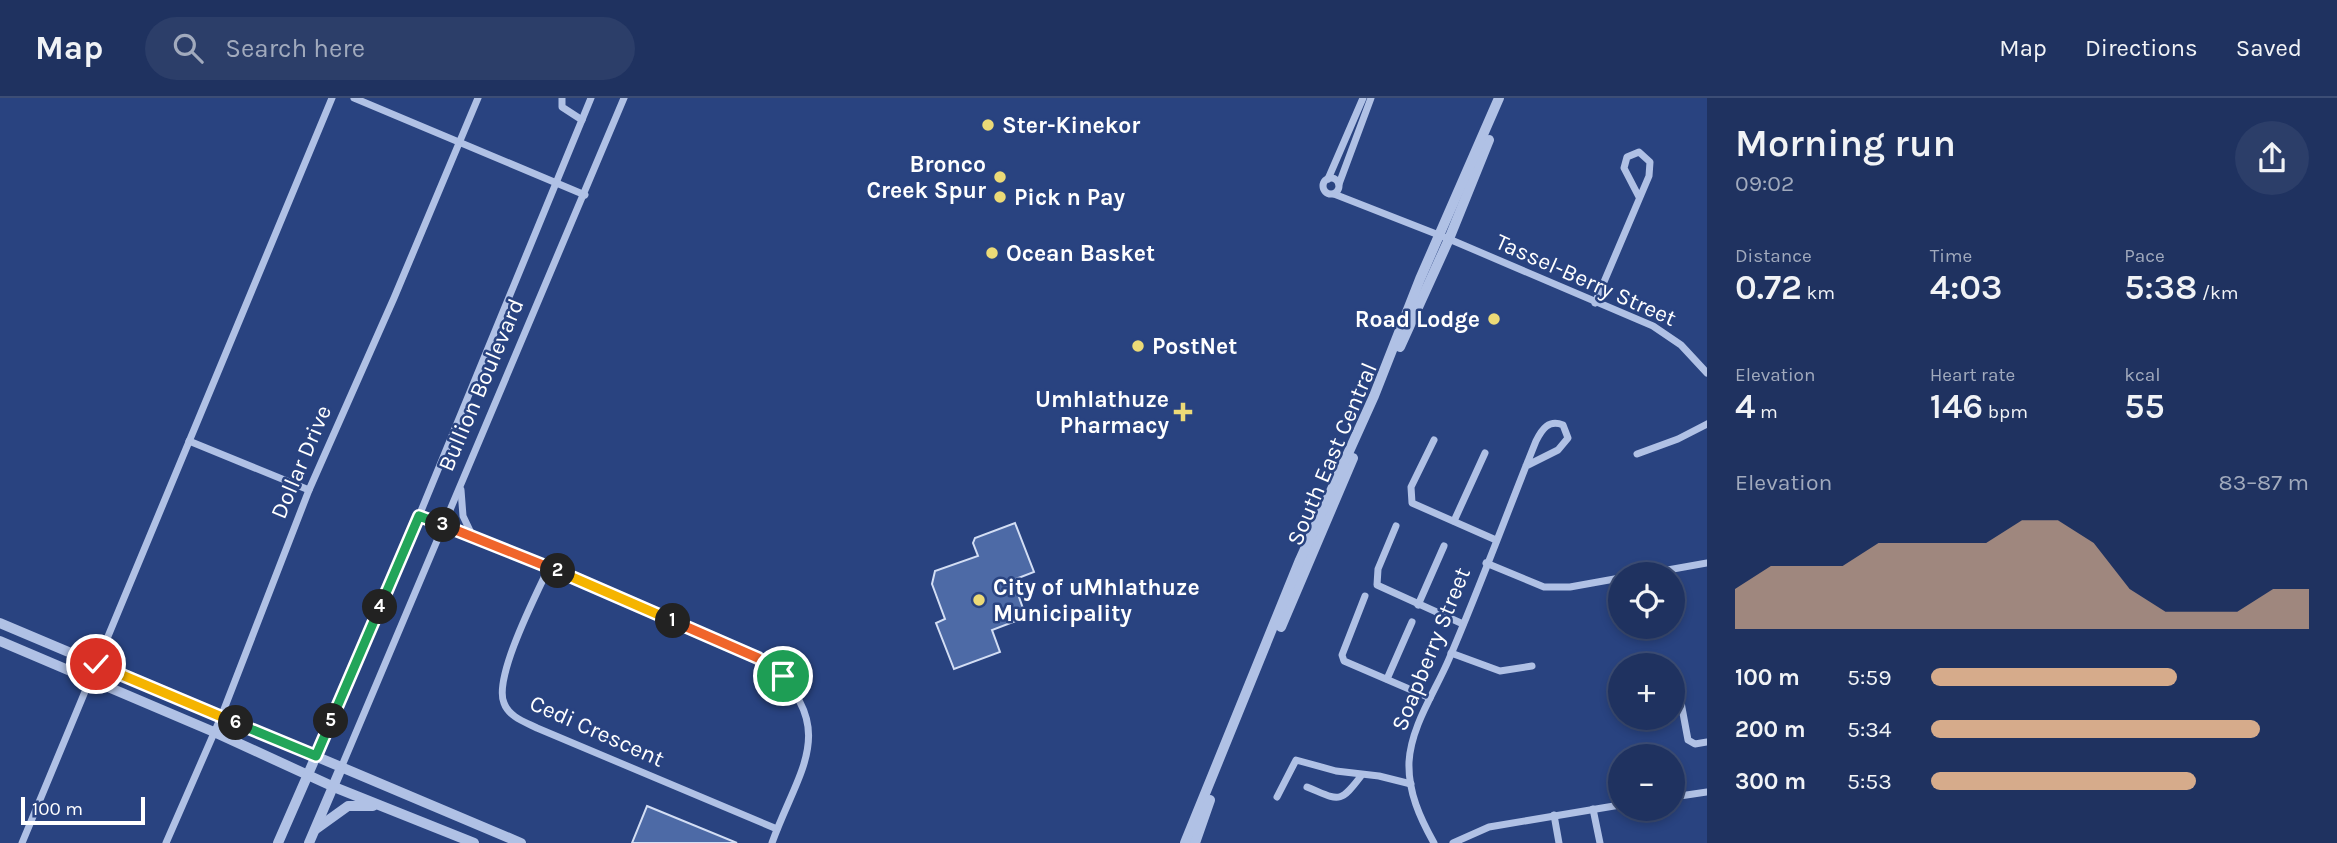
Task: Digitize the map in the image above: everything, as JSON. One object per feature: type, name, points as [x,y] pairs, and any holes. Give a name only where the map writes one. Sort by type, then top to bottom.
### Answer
[{"type":"street","points":[[22,843],[332,98]]},
{"type":"street","points":[[354,98],[585,195]]},
{"type":"street","name":"Dollar Drive","points":[[166,843],[221,717],[309,490],[478,98]]},
{"type":"street","points":[[562,98],[562,107],[582,120]]},
{"type":"street","name":"Bullion Boulevard","points":[[278,843],[419,516],[591,98]]},
{"type":"street","name":"Bullion Boulevard","points":[[309,843],[624,98]]},
{"type":"street","points":[[1358,202],[1327,194],[1324,183],[1363,98]]},
{"type":"street","points":[[1334,194],[1371,98]]},
{"type":"street","name":"South East Central","points":[[1444,238],[1499,98]]},
{"type":"street","name":"South East Central","points":[[1196,825],[1505,98]]},
{"type":"street","points":[[1595,303],[1649,176],[1651,165],[1648,157],[1639,152],[1627,157],[1624,168],[1639,197]]},
{"type":"street","points":[[1328,178],[1335,179],[1358,202]]},
{"type":"street","name":"Tassel-Berry Street","points":[[1358,202],[1653,326],[1691,354],[1707,373]]},
{"type":"street","points":[[1486,563],[1526,466],[1541,431],[1551,424],[1563,425],[1568,438],[1563,447],[1526,466]]},
{"type":"street","points":[[1637,454],[1678,439],[1707,424]]},
{"type":"street","points":[[1434,440],[1411,487],[1410,496],[1416,505],[1496,540]]},
{"type":"street","points":[[189,441],[309,490]]},
{"type":"street","points":[[1454,521],[1485,453]]},
{"type":"street","points":[[461,486],[463,516],[472,536]]},
{"type":"street","points":[[419,516],[549,567],[758,658],[783,676],[806,715],[810,744],[772,843]]},
{"type":"street","points":[[1396,526],[1378,569],[1376,583],[1463,624]]},
{"type":"street","points":[[1418,605],[1444,545]]},
{"type":"street","name":"Soapberry Street","points":[[1433,843],[1415,804],[1411,784],[1409,762],[1413,739],[1451,653],[1486,563],[1544,587],[1570,587],[1608,580]]},
{"type":"street","points":[[1685,567],[1707,563]]},
{"type":"street","name":"Cedi Crescent","points":[[549,567],[525,618],[502,682],[501,695],[507,710],[537,728],[777,829]]},
{"type":"street","points":[[1366,596],[1343,658],[1430,698]]},
{"type":"street","points":[[1387,679],[1412,622]]},
{"type":"street","points":[[0,623],[521,843]]},
{"type":"street","points":[[0,641],[214,732],[334,787],[474,843]]},
{"type":"street","points":[[1451,653],[1500,671],[1532,666]]},
{"type":"street","points":[[1685,724],[1688,740],[1695,744],[1707,742]]},
{"type":"street","points":[[1277,797],[1296,760],[1361,776],[1379,776],[1411,784]]},
{"type":"street","points":[[1307,787],[1334,798],[1341,797],[1346,795],[1361,776]]},
{"type":"street","points":[[1685,795],[1707,792]]},
{"type":"street","points":[[316,829],[348,806],[390,808]]},
{"type":"street","points":[[1453,843],[1489,827],[1608,807]]},
{"type":"street","points":[[1593,809],[1600,843]]},
{"type":"street","points":[[1554,815],[1559,843]]},
{"type":"street","points":[[1185,843],[1196,825]]},
{"type":"street","points":[[1195,843],[1196,825]]},
{"type":"building","name":"City of uMhlathuze Municipality","points":[[1015,523],[1034,572],[1013,580],[1026,617],[992,630],[1000,652],[954,669],[936,623],[945,619],[932,584],[935,571],[978,556],[973,543],[975,538]]},
{"type":"building","points":[[647,806],[737,843],[632,843]]},
{"type":"place","name":"Ster-Kinekor","points":[[988,125]]},
{"type":"place","name":"Bronco Creek Spur","points":[[1000,177]]},
{"type":"place","name":"Pick n Pay","points":[[1000,197]]},
{"type":"place","name":"Ocean Basket","points":[[992,253]]},
{"type":"place","name":"Road Lodge","points":[[1494,319]]},
{"type":"place","name":"PostNet","points":[[1138,346]]},
{"type":"place","name":"Umhlathuze Pharmacy","points":[[1183,412]]},
{"type":"place","name":"City of uMhlathuze Municipality","points":[[979,600]]},
{"type":"route","points":[[96,664],[316,756],[419,516],[549,567],[734,647],[772,666],[783,676]]}]
